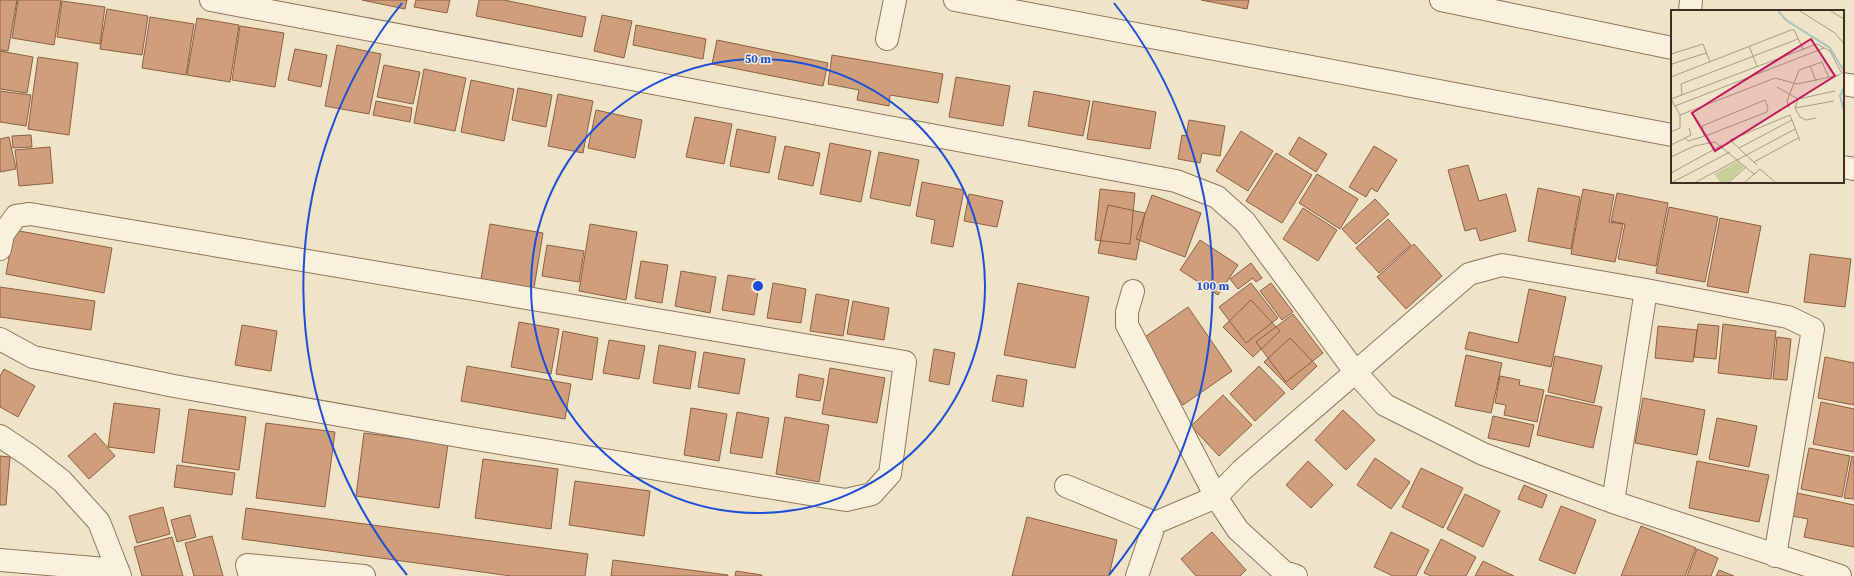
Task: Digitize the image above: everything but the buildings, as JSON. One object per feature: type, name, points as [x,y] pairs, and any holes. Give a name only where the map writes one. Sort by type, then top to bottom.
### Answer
[{"type":"street","points":[[211,0],[1176,181],[1217,197],[1245,222],[1356,373],[1385,405],[1483,454],[1613,502],[1840,576]]},
{"type":"street","points":[[887,38],[895,0]]},
{"type":"street","points":[[956,0],[1671,135]]},
{"type":"street","points":[[1441,0],[1671,48]]},
{"type":"street","points":[[1690,10],[1691,0]]},
{"type":"street","points":[[1844,84],[1854,86]]},
{"type":"street","points":[[1844,167],[1854,169]]},
{"type":"street","points":[[0,249],[3,234],[16,216],[30,214],[906,362],[890,474],[872,494],[846,500],[470,438],[174,386],[33,357],[0,339]]},
{"type":"street","points":[[1066,486],[1155,523],[1216,497],[1242,470],[1469,274],[1502,265],[1788,317],[1813,329],[1775,556]]},
{"type":"street","points":[[1613,502],[1646,290]]},
{"type":"street","points":[[1133,291],[1127,312],[1127,325],[1216,497],[1238,530],[1286,575]]},
{"type":"street","points":[[0,436],[30,456],[62,481],[99,522],[119,573],[0,560]]},
{"type":"street","points":[[1137,576],[1155,523]]},
{"type":"street","points":[[250,576],[247,565],[364,576]]}]
